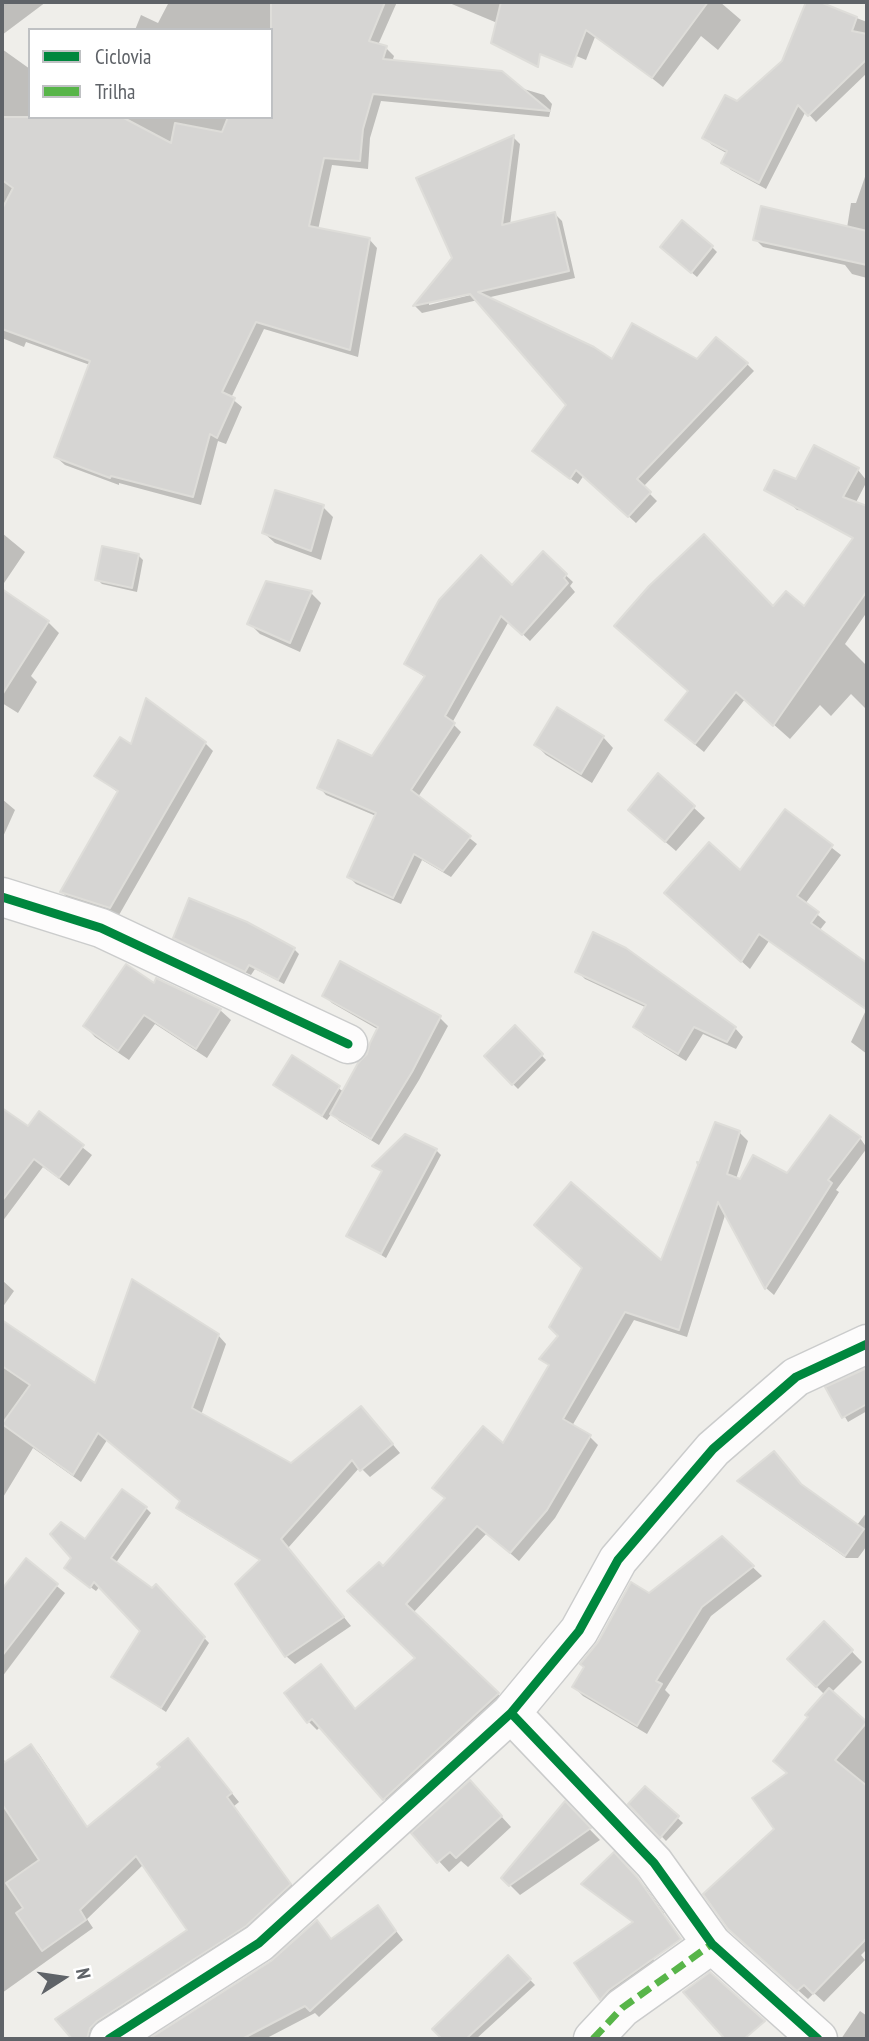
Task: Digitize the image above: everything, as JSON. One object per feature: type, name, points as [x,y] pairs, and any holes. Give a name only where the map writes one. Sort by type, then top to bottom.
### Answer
[{"type":"street","points":[[2,897],[101,928],[348,1044]]},
{"type":"street","points":[[108,2039],[259,1943],[511,1713],[579,1631],[618,1560],[713,1449],[796,1377],[867,1344]]},
{"type":"street","points":[[511,1713],[654,1863],[712,1944],[818,2039]]},
{"type":"street","points":[[593,2039],[622,2008],[712,1944]]},
{"type":"building","points":[[271,2],[385,2],[369,41],[387,46],[383,59],[502,71],[550,111],[373,94],[363,129],[360,161],[324,158],[309,226],[370,238],[350,350],[256,322],[222,392],[235,398],[217,438],[210,434],[193,497],[111,476],[110,478],[54,457],[90,361],[2,329],[2,209],[13,188],[2,180],[2,117],[126,119],[171,143],[175,123],[222,132],[227,119],[273,119]]},
{"type":"building","points":[[501,2],[708,2],[652,78],[586,30],[572,67],[540,54],[538,67],[491,43]]},
{"type":"building","points":[[806,2],[820,2],[857,17],[852,31],[867,34],[867,59],[808,116],[798,105],[759,183],[721,163],[727,151],[702,138],[725,95],[737,101],[782,61]]},
{"type":"building","points":[[514,135],[502,225],[555,212],[569,271],[478,292],[594,347],[612,359],[632,323],[697,359],[716,337],[748,363],[637,479],[651,492],[628,517],[576,470],[570,479],[532,451],[566,405],[470,294],[413,306],[452,258],[416,178]]},
{"type":"building","points":[[761,206],[867,231],[867,265],[753,240]]},
{"type":"building","points":[[682,220],[713,246],[691,273],[660,247]]},
{"type":"building","points":[[814,445],[859,468],[843,497],[867,506],[867,591],[773,726],[736,692],[695,744],[665,720],[688,691],[614,626],[649,586],[704,534],[773,606],[786,591],[804,606],[853,538],[764,490],[774,470],[796,479]]},
{"type":"building","points":[[275,490],[324,505],[311,551],[262,533]]},
{"type":"building","points":[[102,546],[139,554],[132,588],[95,580]]},
{"type":"building","points":[[543,551],[567,574],[564,578],[568,583],[522,635],[501,616],[445,716],[455,723],[411,790],[471,836],[443,871],[414,854],[393,898],[347,877],[376,813],[317,788],[338,740],[372,756],[425,676],[404,664],[439,600],[481,555],[512,585]]},
{"type":"building","points":[[266,581],[312,591],[290,643],[247,624]]},
{"type":"building","points":[[2,589],[49,621],[2,695]]},
{"type":"building","points":[[146,698],[206,742],[110,908],[60,892],[118,791],[94,776],[120,737],[131,744]]},
{"type":"building","points":[[557,707],[604,736],[581,774],[534,745]]},
{"type":"building","points":[[658,773],[695,806],[665,842],[628,810]]},
{"type":"building","points":[[785,809],[833,845],[797,896],[819,912],[811,923],[867,963],[867,1010],[759,934],[741,962],[664,893],[709,842],[740,870]]},
{"type":"building","points":[[189,898],[247,922],[295,948],[278,980],[249,965],[245,972],[173,938]]},
{"type":"building","points":[[593,932],[626,948],[736,1027],[727,1042],[694,1027],[678,1054],[633,1027],[646,1005],[575,972]]},
{"type":"building","points":[[340,961],[441,1016],[412,1072],[371,1139],[330,1114],[358,1063],[367,1054],[378,1027],[322,996]]},
{"type":"building","points":[[126,964],[154,983],[156,978],[221,1009],[196,1049],[144,1015],[118,1051],[83,1026]]},
{"type":"building","points":[[515,1025],[543,1054],[512,1085],[484,1056]]},
{"type":"building","points":[[292,1055],[340,1086],[322,1116],[273,1085]]},
{"type":"building","points":[[2,1108],[28,1126],[39,1111],[84,1145],[59,1178],[34,1159],[2,1201]]},
{"type":"building","points":[[830,1115],[861,1137],[828,1180],[832,1183],[765,1289],[718,1202],[679,1330],[625,1312],[563,1419],[591,1435],[547,1510],[510,1553],[477,1526],[406,1604],[499,1693],[383,1800],[312,1719],[307,1723],[284,1693],[321,1664],[355,1709],[415,1658],[347,1591],[379,1562],[383,1566],[445,1498],[432,1488],[483,1426],[503,1443],[549,1365],[539,1359],[558,1336],[549,1327],[582,1268],[534,1225],[571,1182],[661,1260],[697,1162],[699,1163],[715,1122],[740,1131],[727,1174],[740,1179],[753,1155],[787,1173]]},
{"type":"building","points":[[405,1134],[437,1149],[381,1254],[346,1236],[382,1171],[372,1166]]},
{"type":"building","points":[[132,1279],[219,1334],[192,1408],[291,1463],[361,1406],[393,1444],[360,1471],[352,1460],[281,1539],[344,1617],[285,1657],[235,1584],[260,1560],[176,1508],[180,1501],[98,1433],[73,1475],[2,1424],[30,1385],[2,1366],[2,1320],[95,1383]]},
{"type":"building","points":[[867,1368],[867,1404],[842,1418],[825,1387]]},
{"type":"building","points":[[774,1451],[801,1484],[864,1529],[845,1556],[737,1481]]},
{"type":"building","points":[[122,1489],[147,1507],[111,1558],[152,1588],[156,1584],[205,1637],[161,1708],[111,1677],[140,1631],[94,1582],[90,1588],[64,1568],[71,1558],[50,1534],[61,1522],[85,1539]]},
{"type":"building","points":[[722,1536],[754,1566],[702,1607],[656,1681],[662,1684],[637,1726],[572,1687],[584,1667],[580,1664],[598,1642],[631,1582],[649,1593]]},
{"type":"building","points":[[26,1558],[58,1584],[2,1656],[2,1589]]},
{"type":"building","points":[[824,1621],[853,1650],[816,1687],[787,1659]]},
{"type":"building","points":[[829,1688],[867,1722],[835,1760],[867,1786],[867,1938],[813,1994],[804,1985],[797,1991],[728,1929],[703,1894],[774,1829],[752,1798],[787,1773],[773,1761],[808,1717],[805,1715]]},
{"type":"building","points":[[188,1738],[232,1793],[227,1797],[291,1884],[246,1926],[97,2021],[90,2028],[87,2039],[72,2039],[55,2019],[187,1930],[136,1856],[80,1910],[86,1920],[42,1951],[16,1913],[23,1908],[6,1883],[39,1860],[2,1804],[2,1764],[31,1744],[87,1827],[160,1767],[157,1764]]},
{"type":"building","points":[[470,1780],[502,1816],[456,1858],[450,1852],[437,1863],[411,1833]]},
{"type":"building","points":[[645,1786],[679,1816],[660,1838],[628,1804]]},
{"type":"building","points":[[565,1801],[591,1828],[509,1886],[501,1878]]},
{"type":"building","points":[[614,1852],[637,1877],[681,1939],[609,1990],[600,2000],[574,1963],[633,1922],[581,1884]]},
{"type":"building","points":[[378,1905],[396,1931],[310,2011],[305,2006],[242,2039],[149,2039],[271,1961],[317,1920],[331,1939]]},
{"type":"building","points":[[508,1955],[531,1979],[466,2039],[442,2039],[432,2029]]},
{"type":"building","points":[[710,1972],[765,2021],[744,2039],[725,2039],[683,1992]]},
{"type":"marked path","points":[[593,2039],[622,2008],[712,1944]]},
{"type":"cycle path","points":[[2,897],[101,928],[348,1044]]},
{"type":"cycle path","points":[[109,2039],[259,1943],[511,1713],[579,1631],[618,1560],[713,1449],[796,1377],[867,1344]]},
{"type":"cycle path","points":[[511,1713],[654,1863],[712,1944],[818,2039]]}]
